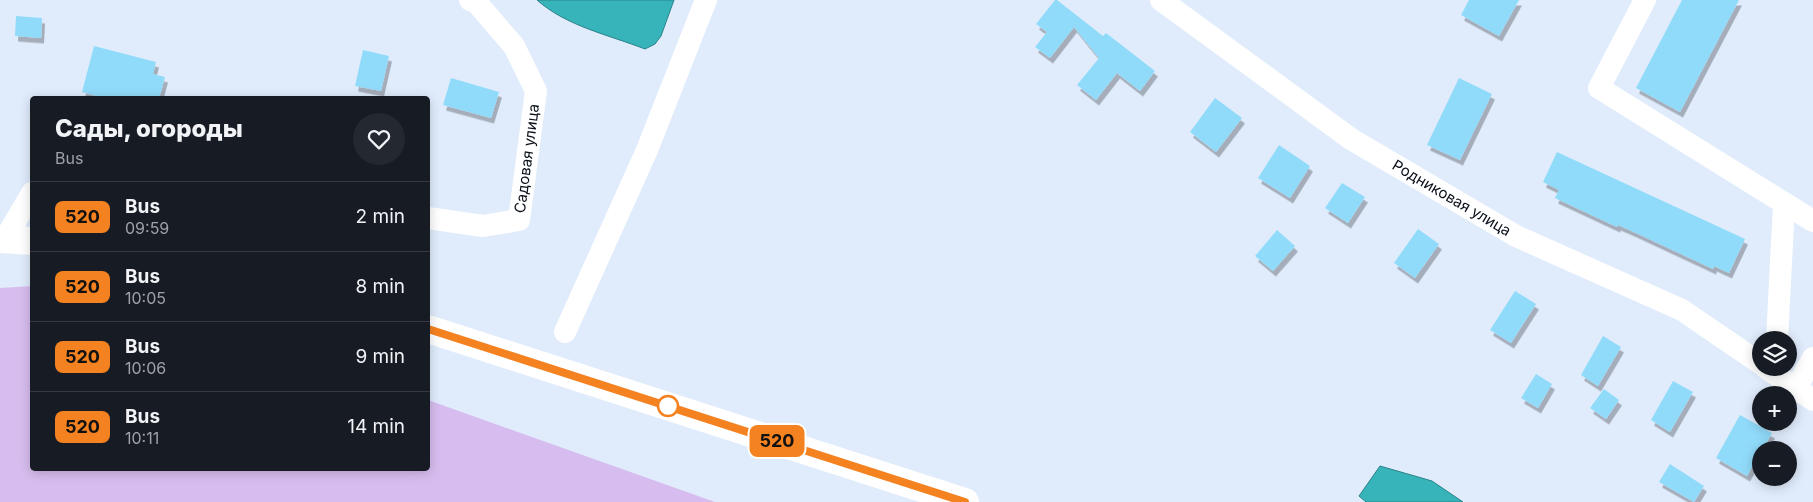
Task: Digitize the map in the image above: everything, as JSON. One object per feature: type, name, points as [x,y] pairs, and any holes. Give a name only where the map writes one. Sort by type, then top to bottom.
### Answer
[{"type":"main road","points":[[3,239],[30,241]]},
{"type":"main road","points":[[430,330],[965,502]]},
{"type":"street","name":"Садовая улица","points":[[430,218],[483,226],[518,220],[536,91],[514,46],[476,3],[470,0]]},
{"type":"street","points":[[565,332],[647,150],[706,0]]},
{"type":"street","name":"Родниковая улица","points":[[1161,0],[1351,139],[1516,236],[1682,310],[1752,357]]},
{"type":"street","points":[[1645,0],[1600,88],[1813,221]]},
{"type":"street","points":[[3,239],[30,196]]},
{"type":"street","points":[[1778,331],[1784,204]]},
{"type":"street","points":[[1805,394],[1813,358]]},
{"type":"street","name":"Родниковая улица","points":[[1780,376],[1805,394]]},
{"type":"shaded area","points":[[30,286],[30,471],[430,471],[430,401],[715,502],[0,502],[0,288]]},
{"type":"water","points":[[537,0],[674,0],[661,36],[655,44],[645,49],[574,23],[548,9]]},
{"type":"water","points":[[1380,466],[1432,481],[1463,502],[1366,502],[1359,496]]},
{"type":"building","points":[[1055,0],[1103,36],[1106,33],[1155,71],[1140,91],[1117,73],[1096,100],[1077,85],[1099,58],[1074,27],[1050,58],[1035,47],[1047,32],[1036,24]]},
{"type":"building","points":[[1469,0],[1519,0],[1499,36],[1461,15]]},
{"type":"building","points":[[1682,0],[1739,0],[1680,112],[1636,88]]},
{"type":"building","points":[[16,16],[42,18],[41,38],[15,36]]},
{"type":"building","points":[[94,46],[156,62],[153,74],[165,77],[160,96],[96,96],[82,92]]},
{"type":"building","points":[[363,50],[389,56],[381,91],[355,86]]},
{"type":"building","points":[[451,78],[499,92],[491,118],[443,105]]},
{"type":"building","points":[[1459,78],[1492,94],[1460,160],[1427,145]]},
{"type":"building","points":[[1215,98],[1242,118],[1216,152],[1190,132]]},
{"type":"building","points":[[1279,145],[1310,166],[1290,198],[1258,178]]},
{"type":"building","points":[[1557,152],[1745,239],[1729,273],[1714,266],[1713,269],[1555,198],[1559,190],[1543,182]]},
{"type":"building","points":[[1342,183],[1365,197],[1348,223],[1325,208]]},
{"type":"building","points":[[1418,229],[1439,244],[1415,278],[1394,263]]},
{"type":"building","points":[[1277,230],[1295,246],[1273,271],[1255,256]]},
{"type":"building","points":[[1515,291],[1536,304],[1511,343],[1490,330]]},
{"type":"building","points":[[1603,336],[1621,347],[1598,386],[1581,375]]},
{"type":"building","points":[[1536,374],[1552,384],[1538,408],[1521,398]]},
{"type":"building","points":[[1673,381],[1693,392],[1670,432],[1651,420]]},
{"type":"building","points":[[1604,389],[1619,400],[1606,419],[1590,408]]},
{"type":"building","points":[[1740,415],[1752,422],[1752,431],[1768,431],[1772,433],[1767,441],[1752,441],[1752,467],[1747,476],[1716,458]]},
{"type":"building","points":[[1670,464],[1704,486],[1694,502],[1659,482]]},
{"type":"bus line","name":"520","points":[[430,330],[965,502]]}]
